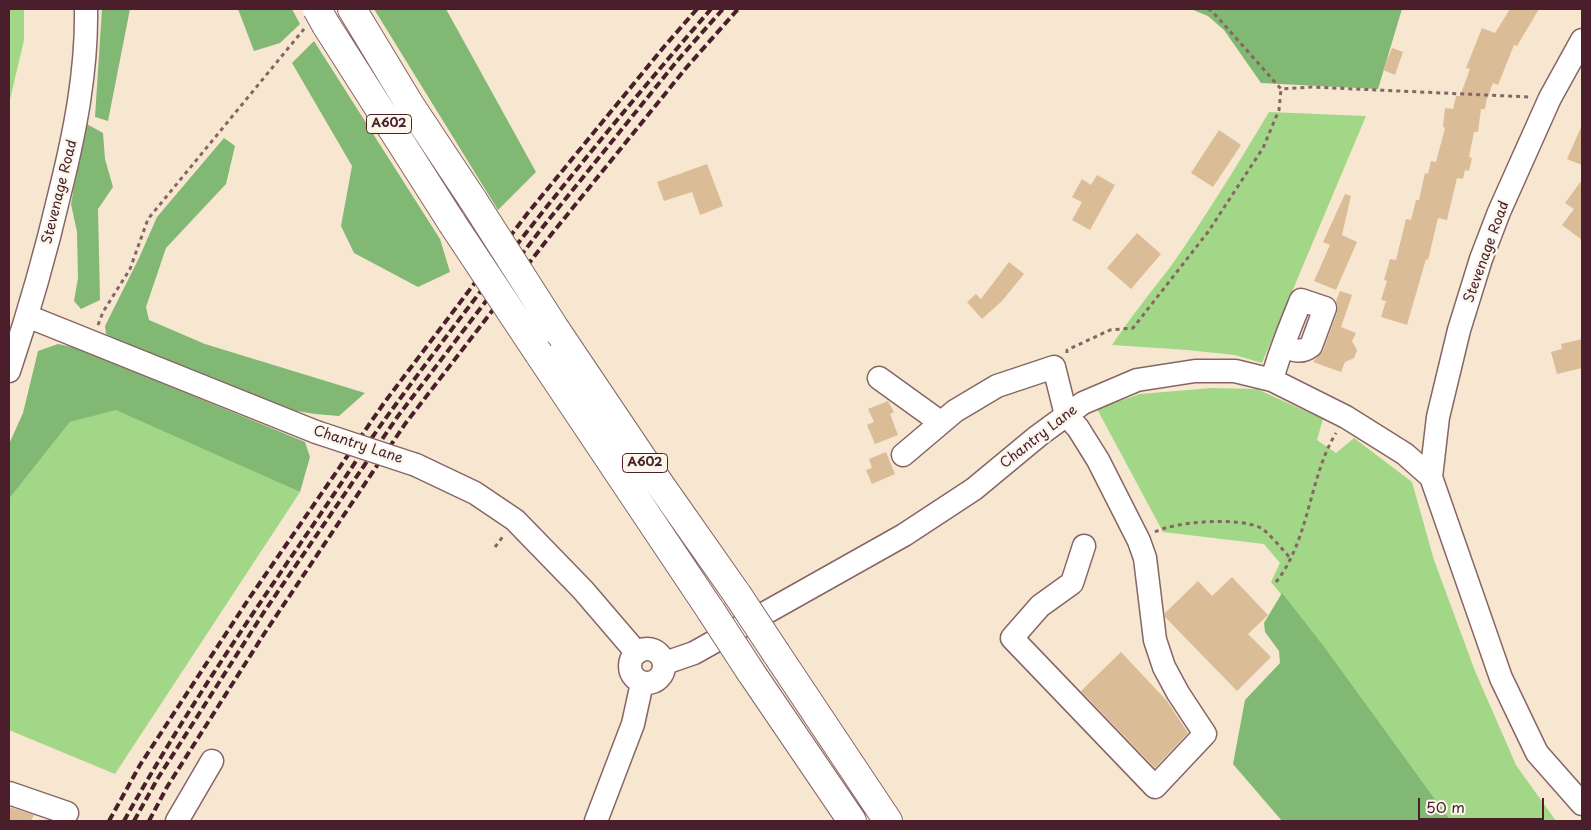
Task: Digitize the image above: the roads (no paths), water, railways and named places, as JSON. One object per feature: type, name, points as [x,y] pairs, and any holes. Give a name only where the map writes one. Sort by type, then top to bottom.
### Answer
[{"type":"main road","name":"A602","points":[[352,9],[410,104],[556,330],[659,483],[737,594],[888,821]]},
{"type":"main road","name":"A602","points":[[317,19],[750,671],[852,821]]},
{"type":"street","name":"Stevenage Road","points":[[9,368],[27,316],[75,130],[84,66],[86,9]]},
{"type":"street","name":"Stevenage Road","points":[[1431,477],[1438,417],[1460,330],[1481,259],[1550,98],[1582,40]]},
{"type":"street","name":"Chantry Lane","points":[[27,316],[316,432],[416,465],[475,493],[515,520],[583,590],[637,652]]},
{"type":"street","points":[[1272,380],[1283,346]]},
{"type":"street","points":[[903,455],[940,422],[997,386],[1054,367],[1066,415],[1078,428],[1098,460],[1139,541],[1145,558],[1156,640],[1164,667],[1205,734],[1155,786],[1012,638],[1040,606],[1072,583],[1084,546]]},
{"type":"street","name":"Chantry Lane","points":[[664,663],[694,653],[904,535],[974,490],[1038,436],[1083,403],[1137,380],[1195,370],[1236,370],[1272,380],[1346,417],[1405,454],[1431,477]]},
{"type":"street","points":[[879,378],[940,422]]},
{"type":"street","points":[[1431,477],[1501,678],[1537,753],[1582,804]]},
{"type":"street","points":[[654,650],[662,658],[664,669],[659,680],[648,684],[642,683],[633,677],[630,661],[637,652],[654,650]]},
{"type":"street","points":[[596,821],[633,724],[642,683]]},
{"type":"street","points":[[177,821],[212,760]]},
{"type":"street","points":[[9,793],[67,813]]},
{"type":"railway","points":[[109,821],[140,765],[248,600],[384,403],[527,214],[697,9]]},
{"type":"railway","points":[[124,821],[145,783],[214,672],[381,425],[429,359],[547,207],[711,9]]},
{"type":"railway","points":[[134,821],[158,778],[264,612],[398,416],[542,228],[677,61],[723,9]]},
{"type":"railway","points":[[149,821],[167,787],[264,634],[405,424],[550,236],[686,68],[738,9]]}]
